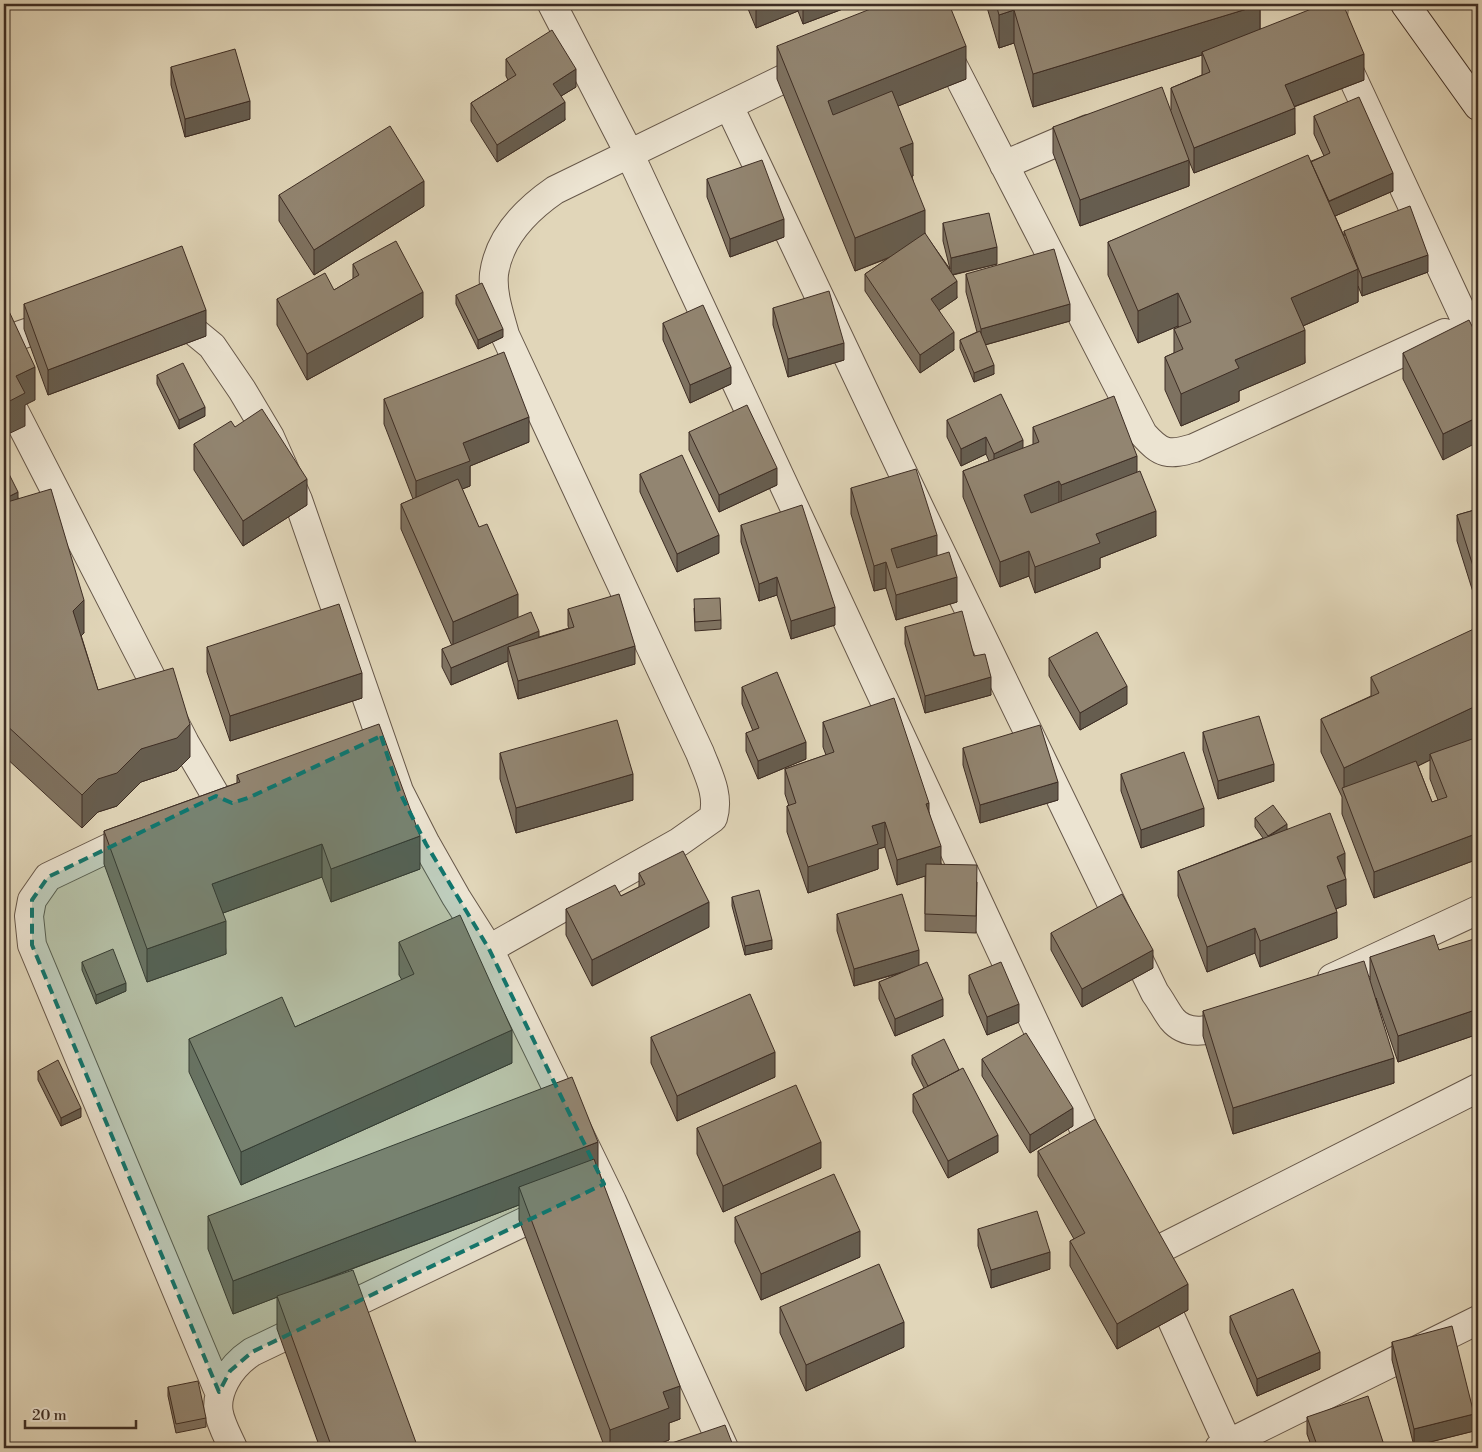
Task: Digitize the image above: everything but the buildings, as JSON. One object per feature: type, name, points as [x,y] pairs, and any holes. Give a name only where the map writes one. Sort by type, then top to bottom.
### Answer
[{"type":"street","points":[[552,4],[630,155],[1110,1184]]},
{"type":"street","points":[[1405,4],[1478,106]]},
{"type":"street","points":[[933,26],[1143,434],[1155,447],[1164,453],[1178,453],[1194,448],[1473,335],[1340,51],[1333,10],[1306,30]]},
{"type":"street","points":[[489,949],[679,842],[703,826],[713,818],[716,796],[700,753],[504,334],[496,302],[494,275],[501,250],[511,231],[539,200],[835,53]]},
{"type":"street","points":[[729,106],[920,509],[1155,993],[1173,1021],[1186,1028],[1200,1031],[1215,1029],[1262,1011]]},
{"type":"street","points":[[1004,166],[1111,118]]},
{"type":"street","points":[[149,310],[184,323],[212,346],[242,390],[270,437],[298,500],[399,791],[456,897],[489,949],[604,1184],[724,1448]]},
{"type":"street","points":[[4,345],[12,338],[80,314]]},
{"type":"street","points":[[4,391],[180,734],[207,800],[232,803],[266,790]]},
{"type":"street","points":[[354,748],[381,736]]},
{"type":"street","points":[[163,822],[48,877],[32,900],[29,916],[32,944],[219,1392]]},
{"type":"street","points":[[1307,990],[1478,910]]},
{"type":"street","points":[[1478,1088],[1140,1248],[1226,1447],[1478,1320]]},
{"type":"street","points":[[233,1448],[220,1419],[217,1406],[219,1392],[230,1371],[243,1357],[604,1184]]},
{"type":"street","points":[[1334,1392],[1347,1416]]},
{"type":"highlighted area","points":[[381,736],[399,791],[426,844],[489,949],[604,1184],[252,1352],[230,1371],[219,1392],[32,945],[32,900],[48,877],[216,796],[232,803],[248,798]]}]
